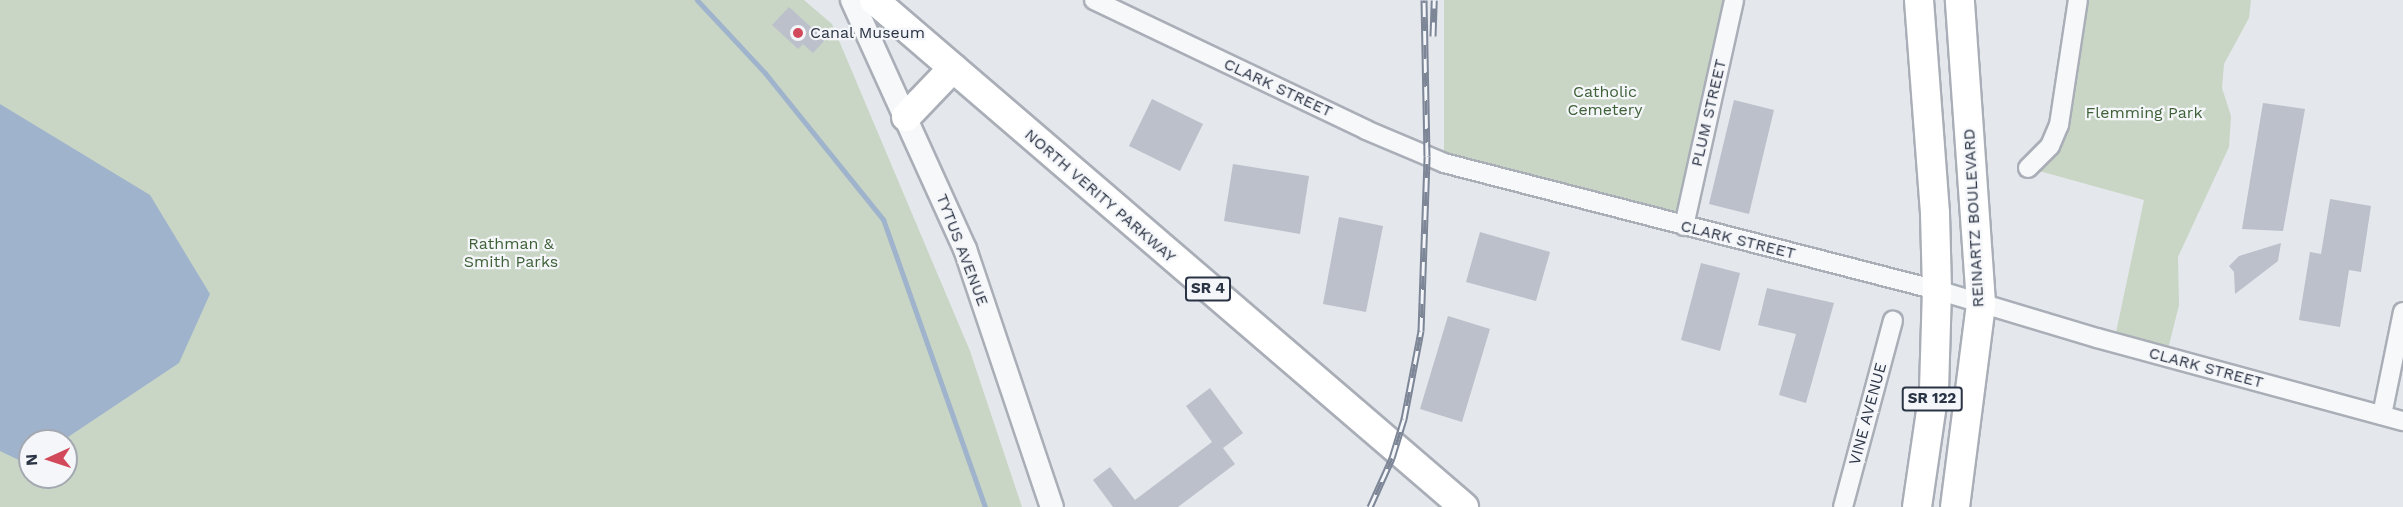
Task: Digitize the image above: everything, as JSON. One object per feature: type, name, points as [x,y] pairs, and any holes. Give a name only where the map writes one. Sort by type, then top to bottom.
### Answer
[{"type":"main road","name":"NORTH VERITY PARKWAY","points":[[874,0],[1464,507]]},
{"type":"main road","name":"SR 122","points":[[1917,507],[1934,390],[1937,290],[1935,213],[1919,0]]},
{"type":"main road","name":"REINARTZ BOULEVARD","points":[[1955,507],[1981,303],[1960,0]]},
{"type":"main road","points":[[906,117],[953,68]]},
{"type":"street","name":"TYTUS AVENUE","points":[[852,0],[965,249],[1052,507]]},
{"type":"street","name":"CLARK STREET","points":[[1094,0],[1366,130],[1444,164],[1937,290],[2403,421]]},
{"type":"street","name":"PLUM STREET","points":[[1684,226],[1734,0]]},
{"type":"street","points":[[2028,168],[2050,146],[2059,126],[2079,0]]},
{"type":"street","points":[[2382,415],[2403,312]]},
{"type":"street","name":"VINE AVENUE","points":[[1843,507],[1893,321]]},
{"type":"green space","name":"Rathman & Smith Parks","points":[[0,0],[804,0],[832,24],[970,351],[1022,507],[0,507]]},
{"type":"green space","name":"Catholic Cemetery","points":[[1444,0],[1734,0],[1684,226],[1444,163]]},
{"type":"green space","name":"Flemming Park","points":[[2078,0],[2251,0],[2249,18],[2224,64],[2222,88],[2231,116],[2229,147],[2178,257],[2179,305],[2166,357],[2114,342],[2144,200],[2028,168],[2050,146]]},
{"type":"water","points":[[0,104],[150,195],[210,294],[179,363],[78,430],[18,429],[18,460],[0,451]]},
{"type":"building","name":"Canal Museum","points":[[789,7],[825,40],[813,53],[803,44],[798,49],[772,25]]},
{"type":"building","points":[[1152,99],[1203,124],[1180,171],[1129,146]]},
{"type":"building","points":[[1734,100],[1774,110],[1749,214],[1709,204]]},
{"type":"building","points":[[2263,103],[2305,109],[2283,231],[2242,229]]},
{"type":"building","points":[[1233,164],[1309,176],[1300,234],[1224,221]]},
{"type":"building","points":[[2330,199],[2371,206],[2361,272],[2349,270],[2340,327],[2299,320],[2310,252],[2321,254]]},
{"type":"building","points":[[1339,217],[1383,226],[1366,312],[1323,304]]},
{"type":"building","points":[[1480,232],[1550,252],[1536,301],[1466,282]]},
{"type":"building","points":[[2281,243],[2278,261],[2235,294],[2234,272],[2229,266],[2239,256]]},
{"type":"building","points":[[1701,263],[1740,273],[1720,351],[1681,340]]},
{"type":"building","points":[[1767,288],[1834,303],[1806,403],[1779,395],[1796,334],[1758,325]]},
{"type":"building","points":[[1448,316],[1490,329],[1462,422],[1420,409]]},
{"type":"building","points":[[1210,388],[1243,433],[1223,448],[1235,464],[1178,507],[1113,507],[1093,480],[1110,467],[1135,500],[1212,442],[1186,406]]},
{"type":"waterway","points":[[697,0],[765,73],[883,219],[985,507]]},
{"type":"railway","points":[[1370,507],[1392,458],[1404,419],[1421,331],[1427,156],[1424,0]]},
{"type":"railway","points":[[1433,36],[1434,0]]},
{"type":"place","name":"Canal Museum","points":[[798,33]]}]
